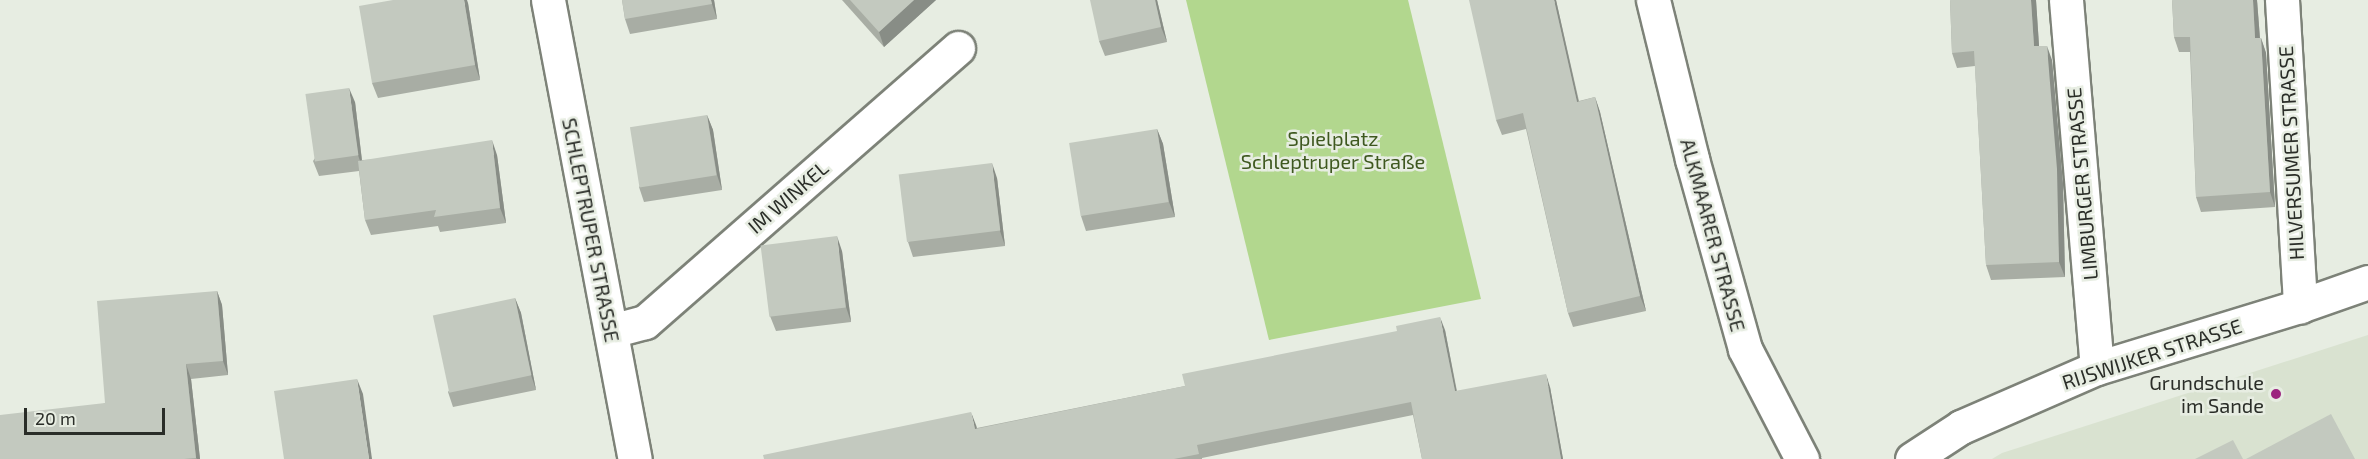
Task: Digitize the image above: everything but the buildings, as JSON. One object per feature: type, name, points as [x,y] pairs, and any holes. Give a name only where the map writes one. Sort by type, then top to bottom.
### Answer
[{"type":"street","name":"SCHLEPTRUPER STRASSE","points":[[548,0],[635,459]]},
{"type":"street","name":"ALKMAARER STRASSE","points":[[1653,0],[1692,159],[1745,349],[1802,459]]},
{"type":"street","name":"LIMBURGER STRASSE","points":[[2067,0],[2097,368]]},
{"type":"street","name":"HILVERSUMER STRASSE","points":[[2282,0],[2301,306]]},
{"type":"street","name":"IM WINKEL","points":[[611,331],[645,322],[958,48]]},
{"type":"street","name":"RIJSWIJKER STRASSE","points":[[1912,459],[1961,427],[2097,368],[2301,306],[2368,282]]},
{"type":"shaded area","name":"Grundschule im Sande","points":[[2368,335],[2368,459],[1992,459],[2002,453]]},
{"type":"green space","name":"Spielplatz Schleptruper Straße","points":[[1186,0],[1408,0],[1481,299],[1269,340]]},
{"type":"place","name":"Grundschule im Sande","points":[[2276,394]]}]
